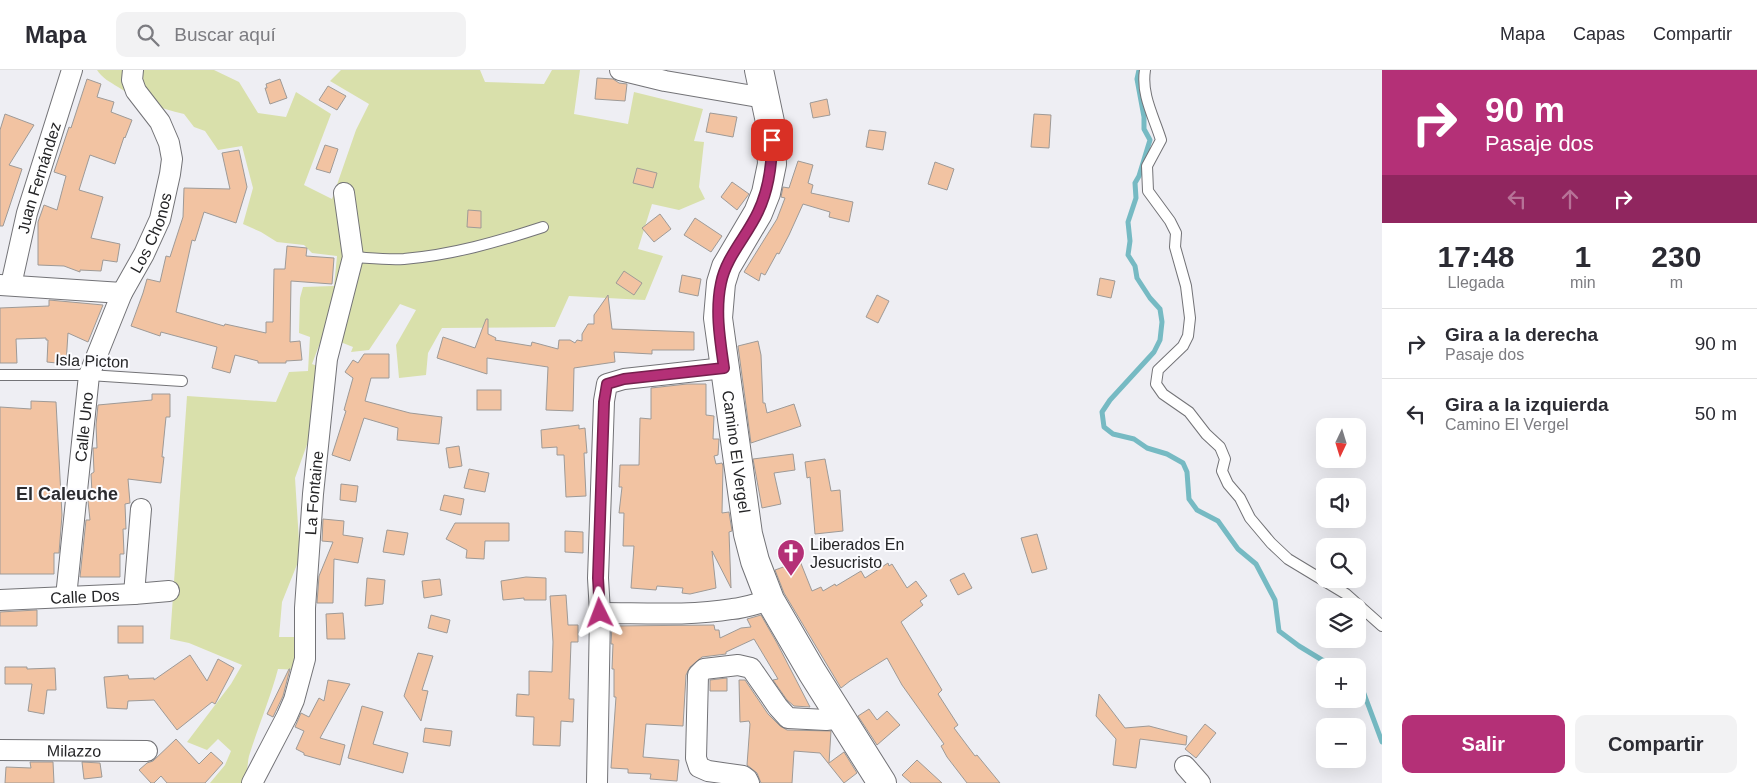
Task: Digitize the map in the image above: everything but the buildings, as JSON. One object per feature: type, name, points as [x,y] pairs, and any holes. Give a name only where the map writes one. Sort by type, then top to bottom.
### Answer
[{"type":"street","name":"Juan Fernández","points":[[6,285],[72,70]]},
{"type":"street","name":"Los Chonos","points":[[6,285],[122,293],[144,254],[160,219],[172,159],[170,143],[160,122],[136,91],[132,80],[133,70]]},
{"type":"street","points":[[620,70],[665,81],[764,98]]},
{"type":"street","name":"Camino El Vergel","points":[[758,70],[770,122],[772,164],[766,193],[758,213],[726,267],[721,283],[718,318],[748,534],[755,561],[770,600],[840,718],[882,783]]},
{"type":"street","name":"La Fontaine","points":[[252,783],[288,716],[305,659],[313,494],[327,359],[353,257],[344,193]]},
{"type":"street","name":"Calle Uno","points":[[66,597],[89,375],[122,293]]},
{"type":"street","points":[[597,783],[600,613],[598,578],[603,411],[607,384],[624,379],[724,368]]},
{"type":"street","points":[[134,594],[141,509]]},
{"type":"street","name":"Calle Dos","points":[[0,600],[169,591]]},
{"type":"street","points":[[600,613],[672,614],[703,612],[733,609],[770,600]]},
{"type":"street","points":[[749,783],[743,776],[708,771],[699,767],[696,758],[698,675],[704,668],[738,665],[751,668],[788,718],[826,720],[840,718]]},
{"type":"street","name":"Milazzo","points":[[0,750],[148,751]]},
{"type":"street","points":[[1185,766],[1200,783]]},
{"type":"lane","points":[[1145,70],[1144,76],[1148,105],[1161,140],[1147,166],[1148,191],[1170,221],[1176,233],[1175,248],[1186,286],[1190,318],[1188,336],[1182,346],[1158,370],[1156,384],[1163,394],[1189,412],[1206,434],[1220,447],[1225,459],[1222,471],[1228,484],[1240,498],[1250,518],[1271,542],[1288,559],[1346,594],[1382,626]]},
{"type":"lane","points":[[353,257],[402,259],[459,252],[543,227]]},
{"type":"lane","name":"Isla Picton","points":[[0,374],[89,375],[182,381]]},
{"type":"green space","points":[[97,70],[214,70],[239,82],[258,113],[286,117],[296,92],[331,114],[304,185],[332,199],[356,130],[369,104],[330,81],[341,70],[480,70],[485,82],[544,84],[552,70],[580,70],[574,114],[628,124],[634,92],[703,109],[694,141],[704,142],[699,187],[705,199],[679,210],[652,204],[638,249],[663,256],[645,300],[569,296],[555,327],[442,328],[428,353],[426,375],[399,378],[396,345],[416,310],[400,304],[369,350],[351,352],[353,347],[323,335],[312,364],[333,372],[295,478],[300,557],[282,602],[279,637],[299,637],[301,670],[278,669],[249,756],[247,773],[243,783],[210,783],[225,765],[231,751],[218,739],[207,750],[187,742],[231,684],[242,665],[189,643],[170,639],[187,396],[276,402],[289,372],[308,371],[310,337],[299,333],[300,298],[303,287],[334,286],[337,256],[312,253],[304,245],[277,242],[243,224],[253,188],[242,146],[218,150],[205,131],[194,127],[184,114],[158,107],[134,96],[106,80]]},
{"type":"waterway","points":[[1139,70],[1137,79],[1144,117],[1144,129],[1150,140],[1135,183],[1136,198],[1128,222],[1130,241],[1128,255],[1135,266],[1137,278],[1160,309],[1162,322],[1160,340],[1154,352],[1110,400],[1102,412],[1104,427],[1113,434],[1134,439],[1147,448],[1167,454],[1183,463],[1187,472],[1189,499],[1197,510],[1218,521],[1238,549],[1256,564],[1275,600],[1279,631],[1319,658]]},
{"type":"waterway","points":[[1366,699],[1382,742]]},
{"type":"place","name":"Liberados En Jesucristo","points":[[791,577]]},
{"type":"district","name":"El Caleuche","points":[[67,494]]},
{"type":"route","points":[[600,613],[598,578],[604,402],[607,384],[624,379],[724,368],[718,318],[721,283],[726,267],[758,213],[766,193],[772,164],[772,140]]}]
